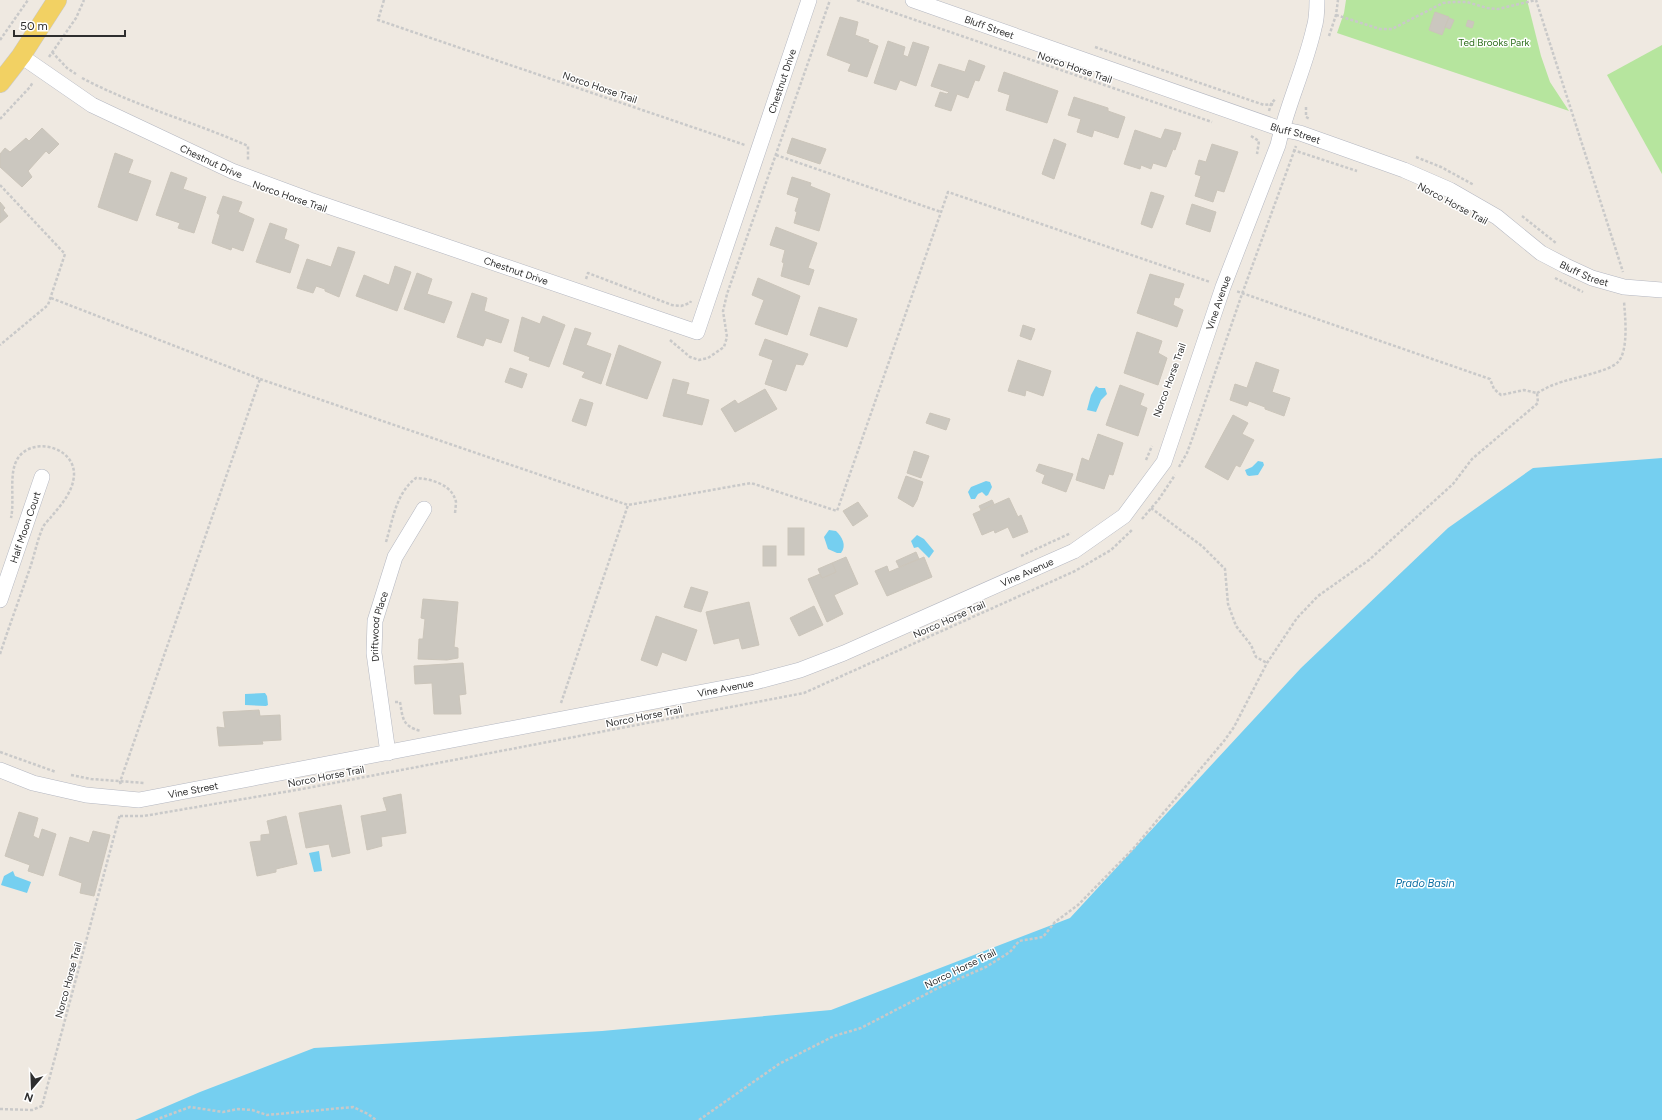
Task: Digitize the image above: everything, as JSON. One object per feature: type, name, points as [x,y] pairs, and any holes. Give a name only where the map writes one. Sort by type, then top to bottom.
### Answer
[{"type":"main road","points":[[0,83],[21,56],[57,0]]},
{"type":"street","name":"Chestnut Drive","points":[[21,56],[92,105],[248,177],[310,200],[697,332],[752,147],[809,0]]},
{"type":"street","name":"Bluff Street","points":[[913,0],[1281,129],[1300,133],[1396,167],[1450,190],[1497,217],[1541,253],[1592,278],[1622,296],[1662,290]]},
{"type":"street","name":"Vine Avenue","points":[[388,753],[755,682],[800,670],[1074,551],[1124,516],[1164,462],[1223,287],[1278,145],[1281,129],[1288,114],[1315,27],[1318,0]]},
{"type":"street","name":"Half Moon Court","points":[[0,600],[42,477]]},
{"type":"street","name":"Driftwood Place","points":[[388,753],[374,653],[375,621],[395,557],[424,509]]},
{"type":"street","name":"Vine Street","points":[[0,770],[33,783],[86,795],[139,800],[388,753]]},
{"type":"path","points":[[0,40],[28,0]]},
{"type":"path","name":"Norco Horse Trail","points":[[384,0],[378,20],[941,212]]},
{"type":"path","points":[[665,336],[690,357],[699,360],[708,358],[724,347],[727,338],[723,311],[727,294],[777,156],[830,0]]},
{"type":"path","name":"Norco Horse Trail","points":[[857,0],[1215,123]]},
{"type":"path","points":[[1326,43],[1336,15],[1338,0]]},
{"type":"path","points":[[51,298],[260,379],[628,506],[751,483],[837,511],[948,192],[1490,379],[1494,389],[1500,395],[1524,390],[1536,393],[1556,384],[1607,368],[1618,362],[1623,348],[1626,328],[1622,296],[1623,270],[1536,0],[1498,9],[1487,8],[1467,2],[1443,4],[1392,29],[1380,29],[1336,15]]},
{"type":"path","name":"Norco Horse Trail","points":[[52,52],[67,68],[104,90],[221,134],[248,146],[248,177]]},
{"type":"path","points":[[1307,103],[1306,117],[1315,122]]},
{"type":"path","points":[[1245,134],[1253,136],[1259,141],[1256,156]]},
{"type":"path","points":[[743,152],[752,147]]},
{"type":"path","points":[[1137,524],[1151,508],[1187,453],[1294,150],[1362,172]]},
{"type":"path","points":[[1410,155],[1441,167],[1478,188]]},
{"type":"path","points":[[0,185],[65,254],[48,305],[0,345]]},
{"type":"path","points":[[1517,212],[1558,244]]},
{"type":"path","points":[[1617,268],[1623,270]]},
{"type":"path","points":[[582,293],[588,274],[672,305],[681,306],[690,303],[692,298]]},
{"type":"path","points":[[1548,275],[1588,294]]},
{"type":"path","points":[[1622,296],[1632,302]]},
{"type":"path","name":"Norco Horse Trail","points":[[0,1109],[32,1110],[42,1106],[120,816],[122,798],[120,782],[260,379]]},
{"type":"path","name":"Norco Horse Trail","points":[[699,1120],[779,1064],[834,1036],[861,1028],[986,966],[1010,952],[1019,941],[1043,937],[1055,922],[1078,905],[1133,849],[1206,763],[1234,727],[1267,663],[1297,618],[1318,596],[1369,560],[1453,484],[1472,459],[1538,403],[1536,393]]},
{"type":"path","points":[[1143,466],[1155,441]]},
{"type":"path","points":[[385,544],[400,496],[407,485],[416,478],[440,483],[449,490],[456,501],[455,515]]},
{"type":"path","points":[[562,703],[628,506]]},
{"type":"path","points":[[1151,508],[1202,546],[1225,569],[1228,604],[1236,626],[1251,645],[1256,657],[1267,663]]},
{"type":"path","name":"Norco Horse Trail","points":[[120,816],[144,816],[302,789],[804,694],[1075,571],[1111,550],[1132,529]]},
{"type":"path","points":[[1018,558],[1073,533]]},
{"type":"path","points":[[381,705],[400,702],[406,725],[421,731],[428,730]]},
{"type":"path","points":[[554,705],[569,702]]},
{"type":"path","points":[[0,752],[59,773]]},
{"type":"path","points":[[65,774],[91,779],[146,783]]},
{"type":"path","points":[[155,1120],[190,1107],[223,1112],[238,1109],[252,1110],[267,1115],[353,1107],[368,1114],[376,1120]]},
{"type":"green space","name":"Ted Brooks Park","points":[[1346,0],[1527,0],[1541,56],[1550,82],[1569,111],[1337,33],[1344,13]]},
{"type":"green space","points":[[1662,45],[1662,174],[1607,75]]},
{"type":"water","points":[[1096,386],[1099,388],[1105,388],[1107,394],[1101,400],[1096,412],[1087,410],[1091,395]]},
{"type":"water","name":"Prado Basin","points":[[1662,458],[1662,1120],[135,1120],[200,1092],[314,1048],[602,1031],[831,1010],[1070,918],[1301,668],[1448,528],[1533,468]]},
{"type":"water","points":[[1258,461],[1263,462],[1264,465],[1258,475],[1247,475],[1245,470],[1252,467]]},
{"type":"water","points":[[986,481],[990,482],[992,487],[988,495],[986,496],[982,492],[978,494],[975,499],[971,499],[968,492],[971,487]]},
{"type":"water","points":[[829,530],[836,531],[842,538],[844,547],[841,553],[828,549],[824,537]]},
{"type":"water","points":[[917,535],[924,539],[934,551],[929,558],[918,547],[914,548],[911,541]]},
{"type":"water","points":[[265,693],[267,696],[268,705],[245,705],[245,694]]},
{"type":"water","points":[[319,851],[322,871],[314,872],[309,853]]},
{"type":"water","points":[[13,871],[15,876],[31,882],[27,893],[1,885],[4,876]]},
{"type":"building","points":[[1435,12],[1449,17],[1442,35],[1429,30]]},
{"type":"building","points":[[840,17],[858,22],[855,35],[869,40],[868,42],[878,46],[867,77],[848,71],[851,64],[827,55]]},
{"type":"building","points":[[1449,18],[1454,20],[1450,29],[1445,27]]},
{"type":"building","points":[[1468,20],[1474,22],[1472,28],[1466,26]]},
{"type":"building","points":[[888,41],[905,47],[903,55],[908,57],[913,42],[929,47],[916,86],[900,80],[896,90],[874,83]]},
{"type":"building","points":[[969,60],[985,66],[979,81],[975,80],[968,98],[957,94],[951,111],[935,106],[940,92],[947,94],[949,92],[931,86],[939,64],[965,72]]},
{"type":"building","points":[[1004,72],[1058,91],[1047,123],[1006,110],[1010,95],[998,91]]},
{"type":"building","points":[[1074,97],[1108,108],[1108,111],[1125,117],[1118,138],[1094,130],[1092,137],[1077,132],[1081,119],[1068,115]]},
{"type":"building","points":[[42,128],[59,144],[49,154],[46,151],[28,171],[32,177],[22,187],[0,167],[0,154],[5,148],[10,152],[26,138],[29,141]]},
{"type":"building","points":[[1165,129],[1181,133],[1175,150],[1173,149],[1166,167],[1153,163],[1151,169],[1141,165],[1140,169],[1124,164],[1135,130],[1161,139]]},
{"type":"building","points":[[792,138],[826,149],[820,164],[787,153]]},
{"type":"building","points":[[1054,139],[1066,144],[1054,179],[1042,174]]},
{"type":"building","points":[[1212,144],[1238,152],[1224,192],[1217,190],[1213,202],[1195,196],[1201,176],[1195,174],[1199,160],[1206,162]]},
{"type":"building","points":[[115,153],[133,160],[128,173],[151,181],[137,221],[98,207]]},
{"type":"building","points":[[171,172],[187,178],[183,189],[206,197],[194,233],[178,228],[180,223],[156,215]]},
{"type":"building","points":[[792,177],[811,183],[810,186],[830,194],[819,231],[794,223],[797,212],[795,211],[799,198],[787,194]]},
{"type":"building","points":[[1151,192],[1164,196],[1152,228],[1141,224]]},
{"type":"building","points":[[223,196],[242,202],[238,212],[254,219],[243,251],[232,247],[231,250],[212,243],[220,215],[217,213]]},
{"type":"building","points":[[0,202],[5,208],[3,210],[8,216],[0,223]]},
{"type":"building","points":[[1192,204],[1216,212],[1210,232],[1186,224]]},
{"type":"building","points":[[270,223],[287,229],[284,239],[299,245],[290,273],[256,262]]},
{"type":"building","points":[[776,227],[817,243],[808,268],[814,270],[809,285],[781,276],[785,250],[770,245]]},
{"type":"building","points":[[338,247],[355,252],[339,297],[316,286],[313,293],[297,288],[307,259],[331,267]]},
{"type":"building","points":[[395,266],[411,272],[397,311],[356,296],[364,275],[389,285]]},
{"type":"building","points":[[417,273],[432,279],[427,294],[452,302],[444,323],[404,309]]},
{"type":"building","points":[[1150,274],[1184,284],[1179,298],[1175,297],[1173,305],[1183,310],[1177,327],[1137,313]]},
{"type":"building","points":[[758,278],[800,296],[787,335],[755,324],[764,300],[752,295]]},
{"type":"building","points":[[472,293],[487,298],[484,311],[509,320],[501,343],[486,338],[483,346],[457,337]]},
{"type":"building","points":[[819,307],[857,319],[847,347],[810,335]]},
{"type":"building","points":[[543,316],[565,325],[549,367],[529,360],[530,357],[514,351],[522,317],[540,324]]},
{"type":"building","points":[[1023,325],[1035,329],[1031,340],[1020,336]]},
{"type":"building","points":[[575,328],[591,333],[586,345],[611,354],[601,384],[582,377],[585,372],[563,364]]},
{"type":"building","points":[[1137,332],[1162,341],[1158,353],[1167,358],[1158,385],[1124,373]]},
{"type":"building","points":[[765,339],[808,354],[803,365],[796,364],[786,391],[765,384],[773,360],[759,355]]},
{"type":"building","points":[[619,345],[661,362],[647,399],[606,385]]},
{"type":"building","points":[[1018,360],[1051,371],[1043,396],[1026,390],[1025,396],[1008,391]]},
{"type":"building","points":[[1256,362],[1279,370],[1272,392],[1290,398],[1284,416],[1249,401],[1247,406],[1230,400],[1235,384],[1247,388]]},
{"type":"building","points":[[510,368],[527,374],[522,388],[505,382]]},
{"type":"building","points":[[673,379],[689,383],[686,394],[709,400],[702,425],[663,416]]},
{"type":"building","points":[[1120,385],[1144,394],[1140,405],[1147,408],[1138,436],[1106,425]]},
{"type":"building","points":[[765,389],[777,409],[735,432],[721,409],[735,400],[738,404]]},
{"type":"building","points":[[580,399],[593,403],[586,426],[572,421]]},
{"type":"building","points":[[930,413],[950,419],[946,430],[926,423]]},
{"type":"building","points":[[1233,415],[1248,423],[1242,434],[1254,440],[1240,467],[1236,465],[1228,480],[1205,467]]},
{"type":"building","points":[[1098,434],[1123,443],[1113,475],[1109,474],[1104,489],[1076,480],[1082,458],[1089,461]]},
{"type":"building","points":[[914,451],[929,456],[921,478],[907,473]]},
{"type":"building","points":[[1039,464],[1073,474],[1066,492],[1042,483],[1045,475],[1036,471]]},
{"type":"building","points":[[906,476],[923,482],[913,507],[898,498]]},
{"type":"building","points":[[1009,498],[1018,517],[1021,515],[1028,532],[1013,538],[1008,527],[995,533],[994,530],[982,535],[973,514]]},
{"type":"building","points":[[992,500],[994,504],[981,510],[979,506]]},
{"type":"building","points":[[858,502],[868,516],[853,526],[843,511]]},
{"type":"building","points":[[788,528],[804,528],[804,555],[788,555]]},
{"type":"building","points":[[763,546],[776,546],[776,566],[763,566]]},
{"type":"building","points":[[916,552],[919,559],[899,567],[896,561]]},
{"type":"building","points":[[846,557],[858,584],[834,595],[843,614],[827,622],[808,579],[820,574],[822,578],[836,572],[832,563]]},
{"type":"building","points":[[924,557],[932,577],[887,596],[875,571],[887,566],[889,572]]},
{"type":"building","points":[[832,563],[836,572],[822,578],[818,569]]},
{"type":"building","points":[[691,587],[708,592],[701,612],[684,607]]},
{"type":"building","points":[[423,599],[458,602],[454,647],[458,648],[458,658],[447,660],[418,659],[419,639],[423,639],[425,619],[421,618]]},
{"type":"building","points":[[749,602],[759,645],[742,649],[739,638],[714,644],[706,612]]},
{"type":"building","points":[[814,606],[823,625],[799,636],[790,618]]},
{"type":"building","points":[[656,616],[697,630],[686,661],[662,652],[657,666],[641,660]]},
{"type":"building","points":[[463,663],[466,694],[459,695],[461,714],[434,714],[432,683],[415,684],[414,666]]},
{"type":"building","points":[[259,710],[260,716],[280,715],[281,740],[262,741],[263,744],[219,746],[217,727],[225,728],[223,712]]},
{"type":"building","points":[[401,794],[406,833],[381,837],[382,846],[367,850],[361,816],[387,811],[383,798]]},
{"type":"building","points":[[341,805],[350,853],[332,857],[329,844],[306,848],[299,813]]},
{"type":"building","points":[[19,812],[38,818],[33,836],[39,839],[42,829],[56,834],[43,876],[28,871],[30,865],[5,856]]},
{"type":"building","points":[[286,816],[297,864],[276,869],[276,872],[257,876],[250,842],[261,841],[261,835],[270,834],[267,821]]},
{"type":"building","points":[[93,831],[110,835],[94,896],[80,893],[82,883],[59,875],[70,837],[89,843]]}]
